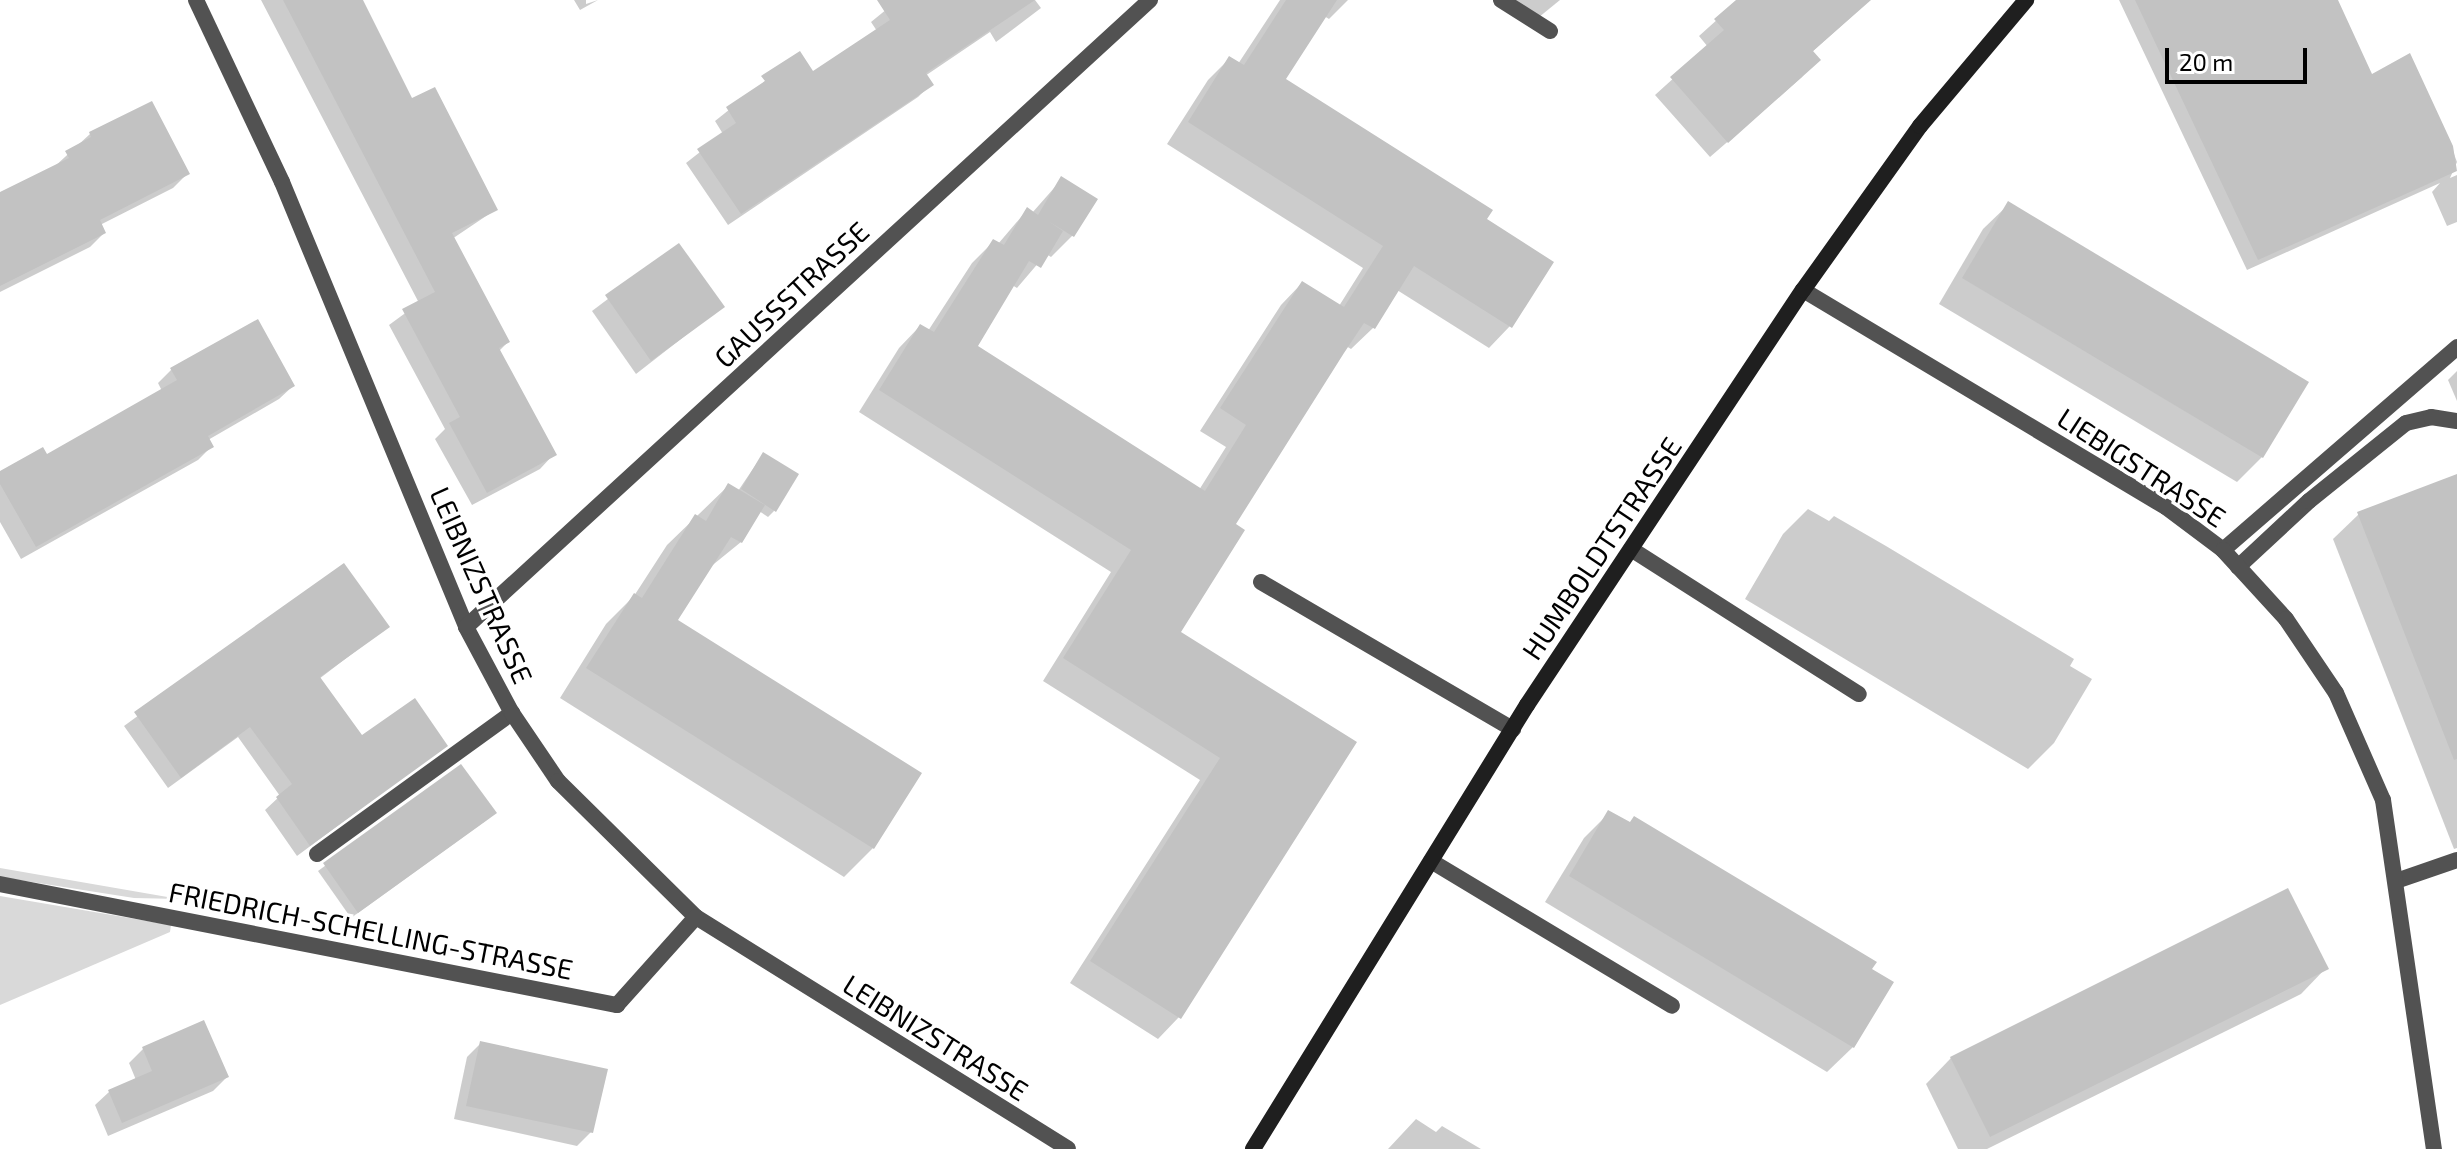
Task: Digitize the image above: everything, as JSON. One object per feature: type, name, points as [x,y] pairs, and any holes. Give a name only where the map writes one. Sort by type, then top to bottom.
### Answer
[{"type":"street","name":"LEIBNIZSTRASSE","points":[[196,0],[282,182],[466,627],[512,713],[558,781],[696,917],[1068,1149]]},
{"type":"street","points":[[1501,0],[1550,31]]},
{"type":"street","name":"HUMBOLDTSTRASSE","points":[[1253,1149],[1513,729],[1803,290],[1920,126],[2026,0]]},
{"type":"street","name":"GAUSSSTRASSE","points":[[466,627],[1139,4]]},
{"type":"street","name":"LIEBIGSTRASSE","points":[[1803,290],[2166,507],[2223,550],[2286,619],[2336,693],[2383,800],[2399,880],[2434,1149]]},
{"type":"street","points":[[2223,550],[2457,347]]},
{"type":"street","points":[[2238,567],[2309,501],[2406,423],[2431,417],[2457,421]]},
{"type":"street","points":[[1631,549],[1859,694]]},
{"type":"street","points":[[1261,582],[1513,729]]},
{"type":"street","points":[[317,854],[512,713]]},
{"type":"street","points":[[2399,880],[2457,860]]},
{"type":"street","points":[[1431,861],[1672,1006]]},
{"type":"street","name":"FRIEDRICH-SCHELLING-STRASSE","points":[[0,884],[617,1005],[696,917]]},
{"type":"shaded area","points":[[0,868],[179,899],[134,898],[0,877]]},
{"type":"shaded area","points":[[0,896],[171,925],[170,932],[0,1005]]},
{"type":"building","points":[[283,0],[363,0],[412,98],[435,87],[498,210],[452,233],[510,342],[499,348],[557,455],[487,493],[449,423],[460,417],[402,309],[435,292]]},
{"type":"building","points":[[877,0],[1035,0],[926,73],[934,85],[741,214],[697,149],[736,123],[726,107],[765,81],[761,76],[800,51],[813,71],[890,20]]},
{"type":"building","points":[[1286,0],[1337,0],[1286,79],[1493,210],[1487,219],[1554,262],[1512,328],[1414,266],[1375,329],[1364,323],[1344,353],[1236,524],[1245,530],[1181,632],[1357,742],[1181,1019],[1090,961],[1220,758],[1063,658],[1131,550],[879,390],[920,324],[934,332],[993,239],[1004,245],[1027,207],[1038,215],[1061,176],[1098,199],[1074,237],[1048,221],[1063,231],[1041,268],[1029,261],[978,346],[1205,491],[1246,425],[1220,408],[1302,281],[1344,307],[1383,246],[1188,122],[1229,56],[1244,65]]},
{"type":"building","points":[[1736,0],[1871,0],[1813,51],[1821,60],[1728,143],[1670,77],[1724,30],[1714,19]]},
{"type":"building","points":[[2135,0],[2338,0],[2372,74],[2410,53],[2453,146],[2457,171],[2258,260]]},
{"type":"building","points":[[152,101],[190,174],[100,220],[106,233],[0,286],[0,192],[69,158],[65,151],[91,137],[89,132]]},
{"type":"building","points":[[2008,201],[2309,382],[2263,458],[1962,278]]},
{"type":"building","points":[[679,243],[725,307],[651,361],[605,295]]},
{"type":"building","points":[[258,319],[295,386],[208,436],[214,447],[36,547],[0,484],[0,471],[43,447],[47,454],[177,380],[170,368]]},
{"type":"building","points":[[763,452],[799,474],[776,512],[741,489]]},
{"type":"building","points":[[2457,474],[2457,759],[2454,760],[2357,512]]},
{"type":"building","points":[[728,483],[765,505],[742,543],[731,537],[678,620],[922,773],[874,849],[586,668],[634,593],[642,598],[695,514],[706,521]]},
{"type":"building","points":[[344,563],[390,627],[320,677],[362,735],[415,698],[448,746],[310,846],[276,797],[292,784],[250,727],[181,778],[134,712]]},
{"type":"building","points":[[461,764],[497,813],[358,913],[323,863]]},
{"type":"building","points":[[1608,810],[1630,822],[1634,816],[1877,962],[1872,969],[1894,982],[1854,1048],[1569,876]]},
{"type":"building","points":[[2288,888],[2329,969],[1990,1137],[1950,1057]]},
{"type":"building","points":[[204,1020],[229,1077],[122,1123],[108,1090],[152,1071],[142,1047]]},
{"type":"building","points":[[480,1041],[608,1069],[593,1133],[466,1106]]}]
